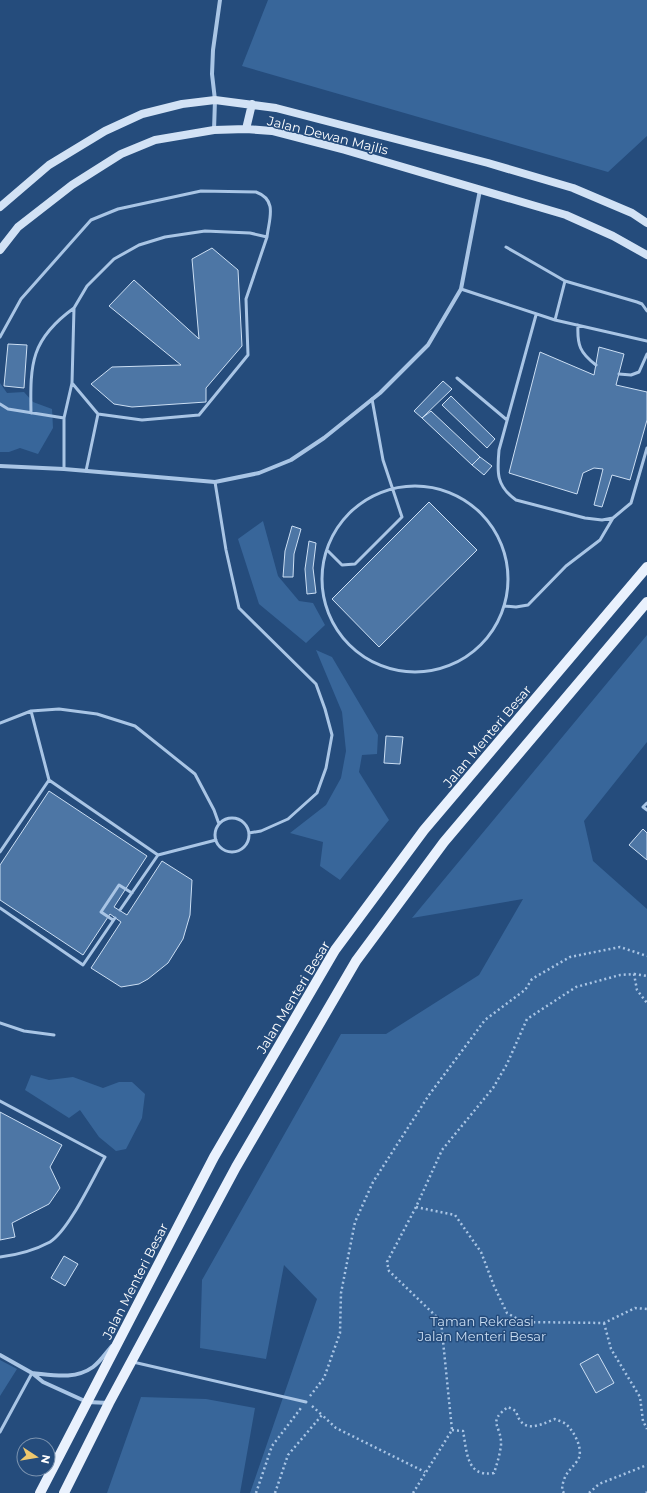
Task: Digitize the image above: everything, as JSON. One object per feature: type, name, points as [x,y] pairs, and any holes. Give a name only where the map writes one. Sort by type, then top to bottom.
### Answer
[{"type":"main road","name":"Jalan Menteri Besar","points":[[40,1493],[214,1157],[335,950],[424,830],[647,567]]},
{"type":"main road","points":[[64,1493],[109,1403],[133,1362],[236,1167],[356,961],[444,842],[647,602]]},
{"type":"street","points":[[214,130],[215,100],[212,74],[213,50],[220,0]]},
{"type":"street","name":"Jalan Dewan Majlis","points":[[0,206],[49,165],[105,131],[142,114],[182,104],[215,100],[276,108],[488,163],[573,188],[632,213],[647,223]]},
{"type":"street","points":[[246,129],[252,104]]},
{"type":"street","name":"Jalan Dewan Majlis","points":[[0,250],[18,227],[72,185],[121,154],[155,140],[214,130],[246,129],[272,131],[345,150],[566,215],[612,236],[647,255]]},
{"type":"street","points":[[0,466],[64,469],[215,482],[259,473],[291,460],[324,438],[372,399],[428,345],[461,289],[480,190]]},
{"type":"street","points":[[32,1373],[62,1376],[79,1374],[94,1367],[122,1335]]},
{"type":"street","points":[[0,1356],[32,1373],[43,1382],[87,1402],[109,1403]]},
{"type":"lane","points":[[0,337],[21,299],[91,220],[118,210],[201,192],[256,192],[264,195],[271,208],[267,237],[246,299],[248,355],[199,414],[142,420],[98,414],[72,383]]},
{"type":"lane","points":[[31,413],[31,382],[34,356],[44,334],[58,319],[74,308],[86,286],[114,260],[139,245],[165,236],[205,231],[250,233],[267,237]]},
{"type":"lane","points":[[506,247],[565,281],[637,302],[647,310]]},
{"type":"lane","points":[[555,320],[565,281]]},
{"type":"lane","points":[[461,289],[536,315],[647,341]]},
{"type":"lane","points":[[64,469],[64,418],[72,383],[74,308]]},
{"type":"lane","points":[[536,315],[499,450],[497,472],[508,494],[516,500],[585,518],[602,520],[613,518]]},
{"type":"lane","points":[[578,325],[577,342],[587,358],[596,365]]},
{"type":"lane","points":[[619,374],[631,375],[638,372],[647,354]]},
{"type":"lane","points":[[457,378],[507,420]]},
{"type":"lane","points":[[328,551],[342,565],[355,564],[402,517],[383,460],[372,399]]},
{"type":"lane","points":[[0,404],[8,409],[64,418]]},
{"type":"lane","points":[[86,471],[98,414]]},
{"type":"lane","points":[[504,606],[516,607],[528,605],[566,566],[600,540],[613,518],[631,503],[647,448]]},
{"type":"lane","points":[[215,482],[226,550],[239,608],[316,684],[332,735],[326,768],[316,793],[288,820],[261,832],[249,833]]},
{"type":"lane","points":[[418,486],[443,490],[466,500],[485,517],[499,538],[507,562],[508,588],[504,606],[490,635],[472,653],[450,666],[426,672],[400,671],[376,664],[355,650],[338,631],[327,608],[322,583],[325,558],[328,551],[334,534],[349,514],[369,498],[393,488],[418,486]]},
{"type":"lane","points":[[0,723],[31,711],[60,709],[94,714],[134,726],[195,774],[214,810],[219,824]]},
{"type":"lane","points":[[31,711],[49,780],[158,855]]},
{"type":"lane","points":[[0,852],[49,780]]},
{"type":"lane","points":[[647,803],[643,807],[647,810]]},
{"type":"lane","points":[[237,818],[243,821],[249,833],[246,845],[236,852],[224,850],[216,840],[215,834],[219,824],[224,819],[237,818]]},
{"type":"lane","points":[[120,910],[158,855],[216,840]]},
{"type":"lane","points":[[0,908],[83,965],[114,919],[101,912],[119,885],[132,893]]},
{"type":"lane","points":[[0,1023],[24,1031],[54,1035]]},
{"type":"lane","points":[[0,1101],[104,1157],[67,1223],[50,1241],[17,1255],[0,1257]]},
{"type":"lane","points":[[133,1362],[306,1402]]},
{"type":"lane","points":[[0,1432],[32,1373]]},
{"type":"path","points":[[256,1493],[272,1446],[324,1378],[340,1333],[341,1293],[355,1222],[373,1182],[429,1095],[485,1020],[525,990],[532,979],[570,957],[620,947],[647,956]]},
{"type":"path","points":[[634,974],[637,990],[647,1003]]},
{"type":"path","points":[[413,1493],[452,1430],[441,1321],[389,1271],[387,1262],[416,1208],[442,1150],[493,1088],[507,1064],[527,1019],[576,987],[620,975],[634,974],[647,976]]},
{"type":"path","points":[[416,1208],[455,1215],[481,1252],[494,1286],[507,1313],[523,1322],[604,1324],[634,1308],[647,1309]]},
{"type":"path","points":[[604,1324],[611,1349],[640,1397],[642,1421],[647,1429]]},
{"type":"path","points":[[306,1402],[336,1428],[425,1472]]},
{"type":"path","points":[[452,1430],[463,1431],[468,1460],[476,1470],[485,1475],[494,1473],[501,1446],[501,1436],[496,1422],[498,1414],[508,1407],[516,1411],[518,1420],[524,1425],[531,1427],[555,1419],[566,1424],[579,1444],[580,1454],[578,1459],[569,1468],[562,1482],[562,1490],[564,1493]]},
{"type":"path","points":[[275,1493],[288,1455],[322,1415]]},
{"type":"path","points":[[589,1493],[599,1484],[647,1465]]},
{"type":"green space","points":[[268,0],[647,0],[647,136],[608,172],[242,66]]},
{"type":"green space","points":[[0,383],[7,393],[24,392],[33,402],[52,409],[53,428],[38,454],[20,448],[9,452],[0,452]]},
{"type":"green space","points":[[263,521],[278,576],[299,601],[313,603],[325,625],[306,643],[259,604],[238,539]]},
{"type":"green space","name":"Taman Rekreasi Jalan Menteri Besar","points":[[647,635],[647,742],[584,821],[593,861],[647,909],[647,1493],[250,1493],[317,1299],[284,1265],[266,1359],[200,1348],[202,1280],[341,1034],[386,1034],[479,975],[523,899],[412,918]]},
{"type":"green space","points":[[316,650],[332,657],[378,735],[377,754],[362,755],[359,772],[389,820],[340,880],[320,866],[323,842],[290,833],[326,805],[341,778],[346,751],[342,712]]},
{"type":"green space","points":[[31,1075],[49,1080],[73,1077],[103,1088],[119,1082],[132,1082],[145,1094],[142,1118],[126,1149],[116,1151],[99,1137],[80,1110],[69,1118],[25,1090]]},
{"type":"green space","points":[[0,1360],[17,1369],[0,1396]]},
{"type":"green space","points":[[141,1397],[206,1399],[255,1408],[240,1493],[107,1493]]},
{"type":"building","points":[[212,248],[238,270],[242,346],[206,388],[206,402],[132,407],[114,404],[91,384],[112,367],[181,365],[109,306],[134,280],[199,339],[192,259]]},
{"type":"building","points":[[8,344],[27,345],[24,388],[4,386]]},
{"type":"building","points":[[599,347],[624,354],[616,385],[647,392],[647,420],[630,480],[612,475],[602,507],[594,505],[603,469],[594,468],[583,473],[577,494],[509,473],[540,352],[594,375]]},
{"type":"building","points":[[443,381],[452,389],[422,418],[414,411]]},
{"type":"building","points":[[451,396],[495,439],[487,448],[442,405]]},
{"type":"building","points":[[431,411],[480,457],[472,465],[422,418]]},
{"type":"building","points":[[480,457],[492,466],[484,475],[472,465]]},
{"type":"building","points":[[429,502],[477,550],[379,647],[332,599]]},
{"type":"building","points":[[292,526],[301,529],[294,554],[293,577],[283,577],[285,551]]},
{"type":"building","points":[[309,541],[316,543],[313,568],[316,593],[307,594],[305,569]]},
{"type":"building","points":[[386,736],[403,737],[400,764],[384,763]]},
{"type":"building","points":[[49,791],[147,856],[114,907],[127,915],[162,861],[192,880],[190,915],[183,939],[168,963],[148,979],[139,984],[121,987],[91,968],[121,922],[110,914],[83,955],[0,900],[0,865]]},
{"type":"building","points":[[643,829],[647,833],[647,860],[629,845]]},
{"type":"building","points":[[0,1112],[62,1145],[50,1167],[60,1188],[49,1204],[12,1223],[15,1237],[0,1240]]},
{"type":"building","points":[[64,1256],[78,1264],[65,1286],[51,1278]]},
{"type":"building","points":[[598,1354],[614,1383],[596,1393],[580,1364]]}]
